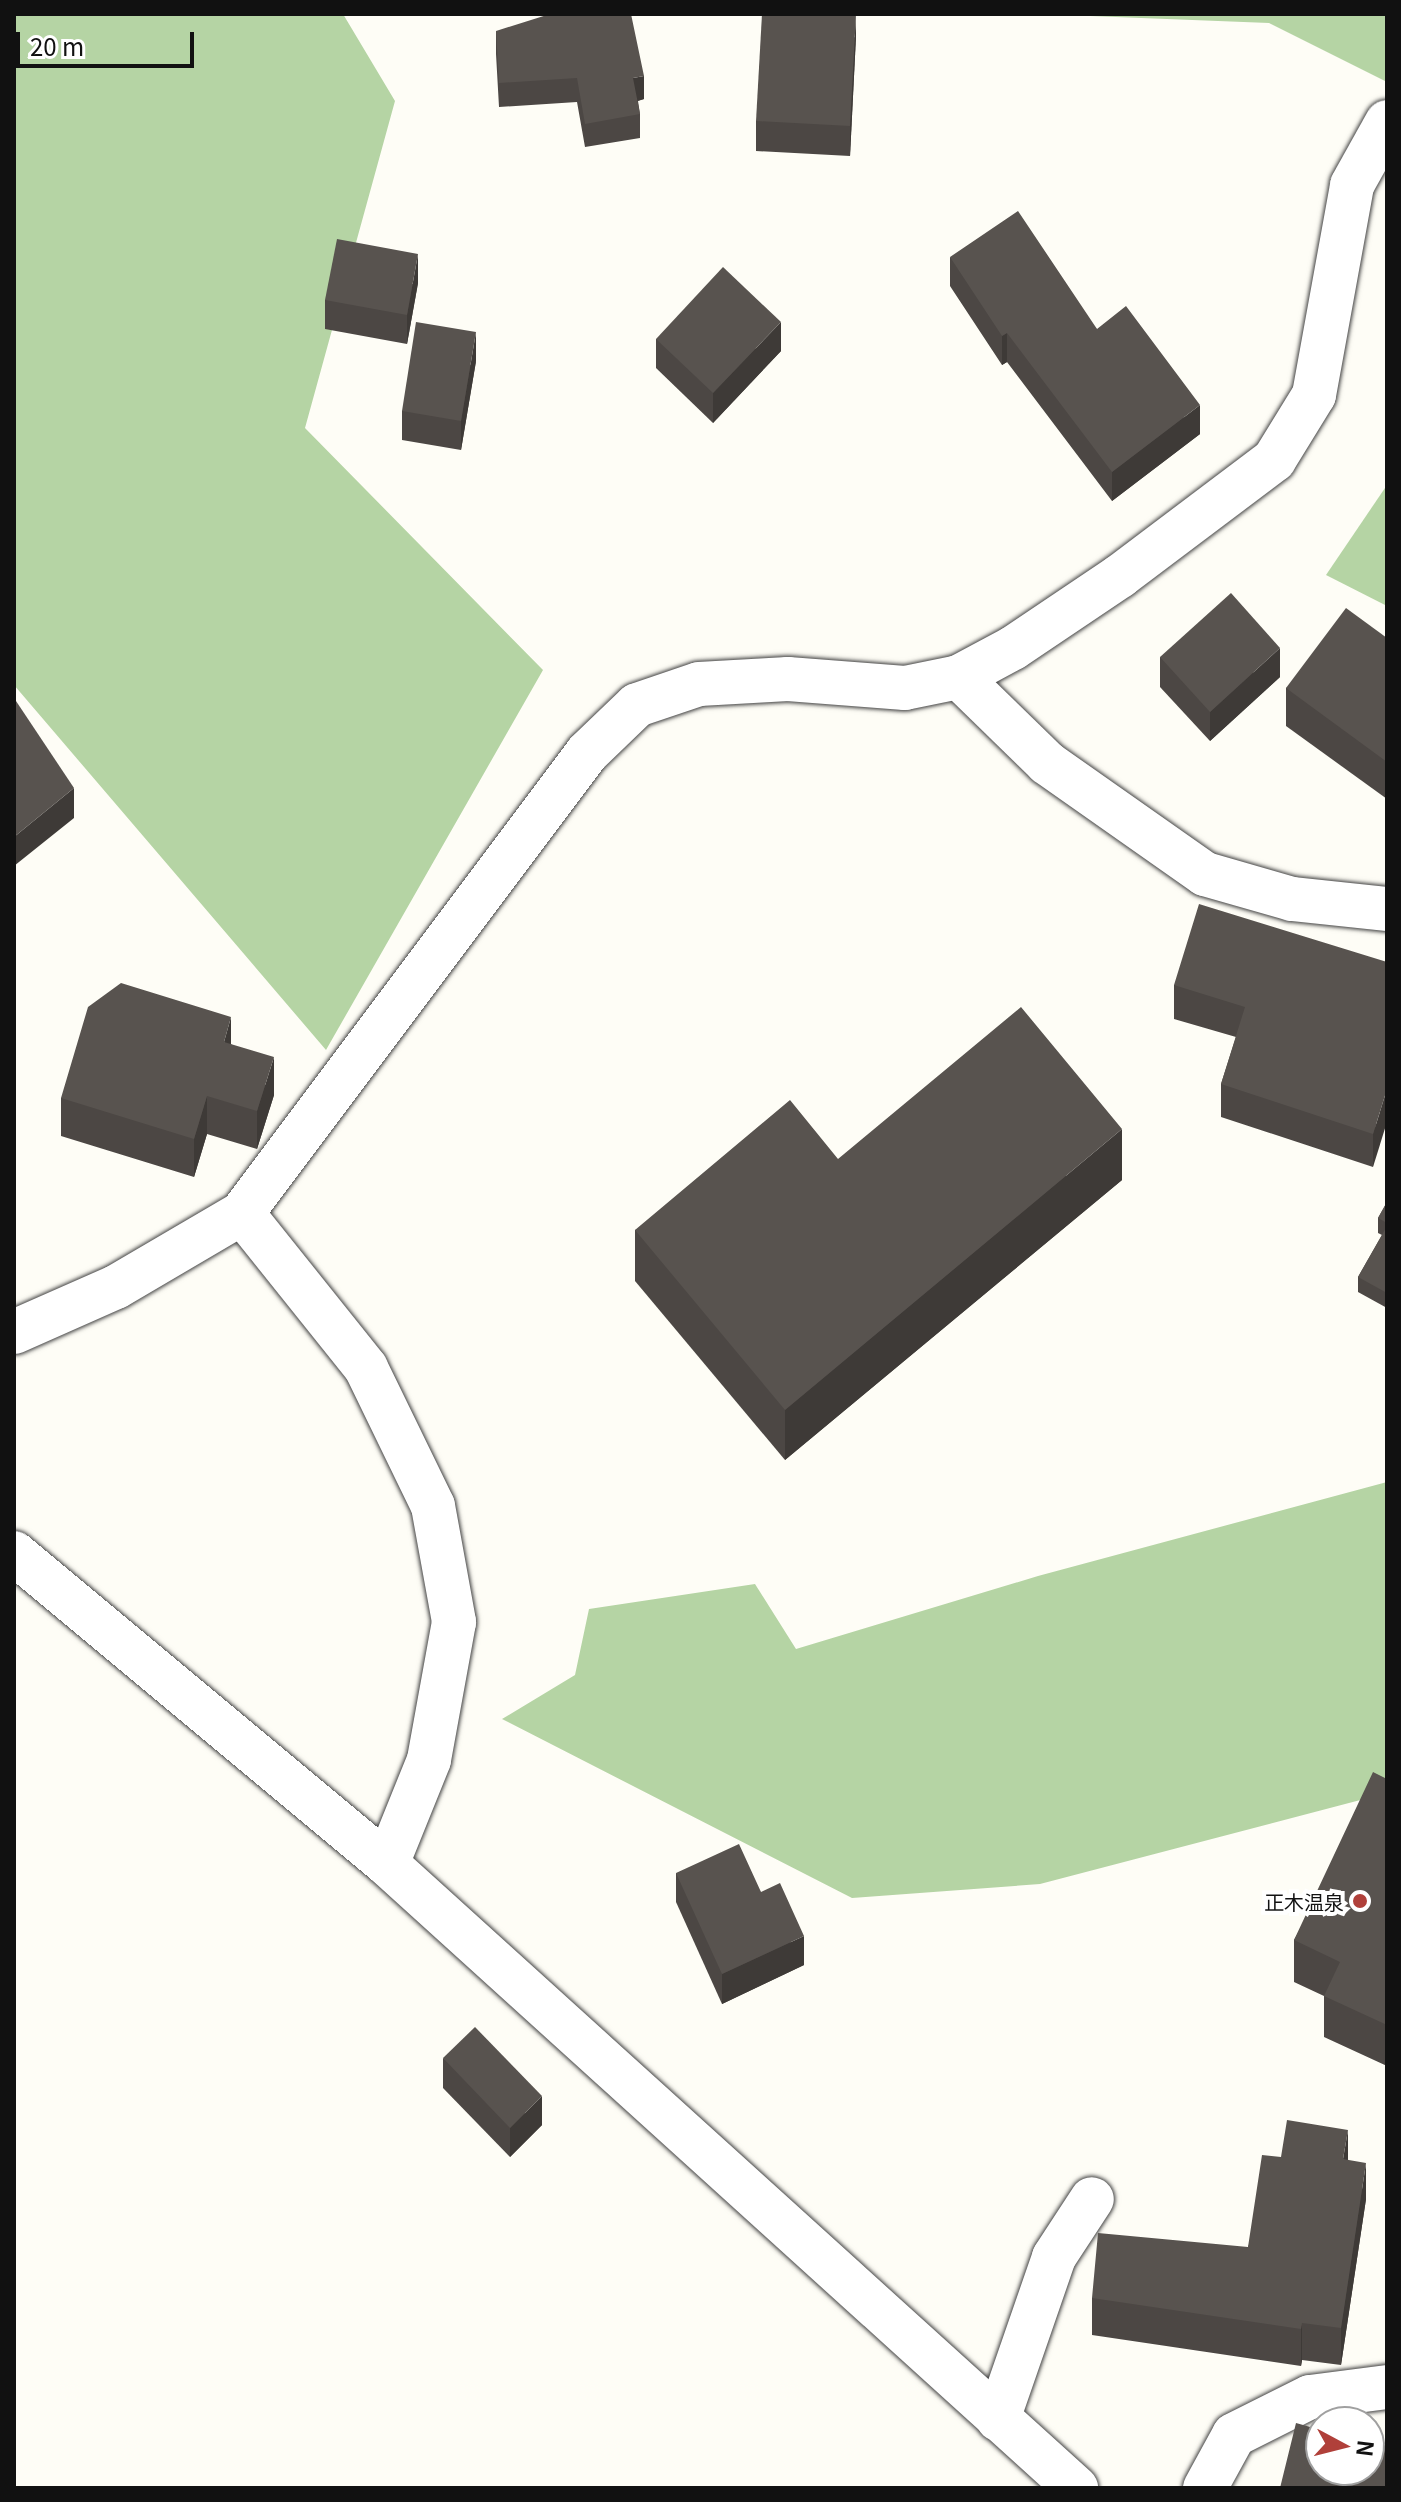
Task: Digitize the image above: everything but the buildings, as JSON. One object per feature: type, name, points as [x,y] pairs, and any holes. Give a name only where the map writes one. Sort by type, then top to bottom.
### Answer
[{"type":"street","points":[[14,1332],[116,1287],[242,1213],[587,753],[637,705],[699,684],[788,679],[905,688],[959,677],[1013,648],[1120,576],[1274,460],[1314,395],[1352,185],[1387,122]]},
{"type":"street","points":[[959,677],[1047,763],[1205,874],[1292,899],[1387,909]]},
{"type":"street","points":[[242,1213],[366,1368],[433,1506],[454,1622],[429,1760],[387,1864]]},
{"type":"street","points":[[14,1553],[387,1864],[1076,2488]]},
{"type":"street","points":[[998,2419],[1054,2257],[1092,2199]]},
{"type":"street","points":[[1205,2488],[1234,2435],[1310,2397],[1387,2387]]},
{"type":"green space","points":[[14,14],[343,14],[395,101],[305,428],[543,670],[326,1050],[14,685]]},
{"type":"green space","points":[[1039,14],[1387,14],[1387,82],[1269,23]]},
{"type":"green space","points":[[1387,485],[1387,606],[1326,575]]},
{"type":"green space","points":[[1387,1482],[1387,1793],[1040,1884],[852,1898],[502,1719],[575,1675],[589,1609],[755,1584],[796,1649],[1038,1576]]},
{"type":"place","name":"正木温泉","points":[[1360,1901]]}]
